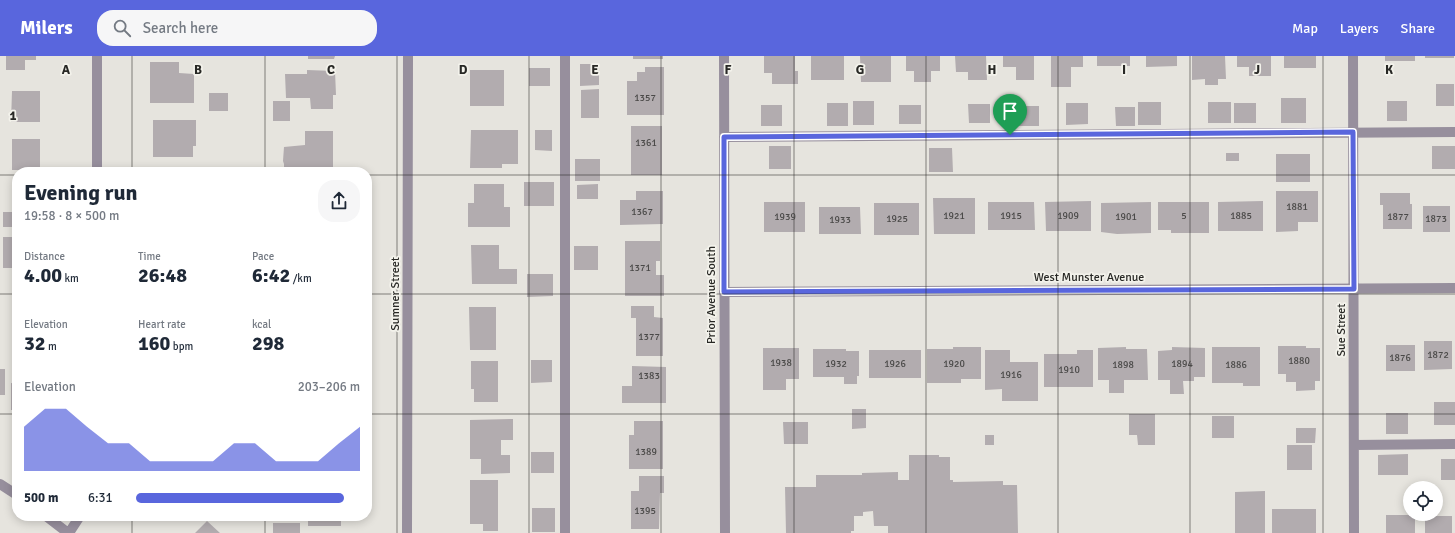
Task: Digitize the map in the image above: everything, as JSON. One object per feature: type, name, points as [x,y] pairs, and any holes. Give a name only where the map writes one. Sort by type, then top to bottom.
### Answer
[{"type":"street","points":[[97,56],[97,167]]},
{"type":"street","name":"Sumner Street","points":[[408,56],[408,533]]},
{"type":"street","points":[[565,56],[565,533]]},
{"type":"street","name":"Prior Avenue South","points":[[724,56],[725,533]]},
{"type":"street","name":"Sue Street","points":[[1353,56],[1354,533]]},
{"type":"street","points":[[724,137],[1455,132]]},
{"type":"street","name":"West Munster Avenue","points":[[724,292],[1455,288]]},
{"type":"street","points":[[1354,445],[1455,444]]},
{"type":"street","points":[[0,484],[12,492]]},
{"type":"street","points":[[53,521],[69,533],[77,521]]},
{"type":"building","points":[[6,56],[36,56],[36,60],[25,60],[25,70],[6,70]]},
{"type":"building","points":[[308,56],[335,56],[334,59],[308,59]]},
{"type":"building","points":[[633,56],[663,56],[663,59],[633,59]]},
{"type":"building","points":[[764,56],[795,56],[795,71],[798,71],[798,84],[772,84],[772,73],[764,73]]},
{"type":"building","points":[[811,56],[844,56],[844,80],[811,80]]},
{"type":"building","points":[[860,56],[891,56],[891,82],[861,82]]},
{"type":"building","points":[[906,56],[940,56],[940,71],[931,71],[931,82],[914,82],[914,71],[906,71]]},
{"type":"building","points":[[955,56],[986,56],[987,80],[968,80],[968,72],[956,72]]},
{"type":"building","points":[[1003,56],[1034,56],[1034,80],[1016,80],[1016,67],[1003,67]]},
{"type":"building","points":[[1051,56],[1083,56],[1083,67],[1071,67],[1071,87],[1051,87]]},
{"type":"building","points":[[1097,56],[1130,56],[1130,66],[1097,66]]},
{"type":"building","points":[[1146,56],[1177,56],[1177,66],[1146,67]]},
{"type":"building","points":[[1192,56],[1225,56],[1226,79],[1218,79],[1218,85],[1205,85],[1205,79],[1192,80]]},
{"type":"building","points":[[1237,56],[1271,56],[1271,76],[1249,76],[1249,67],[1237,67]]},
{"type":"building","points":[[1284,56],[1316,56],[1316,68],[1284,68]]},
{"type":"building","points":[[1385,56],[1415,56],[1415,61],[1385,61]]},
{"type":"building","points":[[1425,56],[1454,56],[1454,58],[1425,58]]},
{"type":"building","points":[[150,62],[179,62],[179,73],[194,74],[194,103],[150,103]]},
{"type":"building","points":[[580,64],[599,64],[599,85],[580,86]]},
{"type":"building","points":[[645,67],[664,67],[664,115],[627,115],[627,81],[637,81],[637,72],[645,72]]},
{"type":"building","points":[[529,68],[550,68],[550,86],[529,86]]},
{"type":"building","points":[[307,70],[335,71],[336,95],[333,95],[333,109],[311,109],[310,98],[286,98],[285,74],[307,74]]},
{"type":"building","points":[[470,70],[504,70],[504,106],[470,106]]},
{"type":"building","points":[[1436,84],[1454,84],[1454,106],[1436,106]]},
{"type":"building","points":[[599,89],[599,118],[581,118],[581,90]]},
{"type":"building","points":[[12,91],[40,91],[40,122],[11,122]]},
{"type":"building","points":[[209,93],[228,93],[228,111],[209,111]]},
{"type":"building","points":[[1281,98],[1306,98],[1306,123],[1281,123]]},
{"type":"building","points":[[273,101],[290,101],[290,121],[273,121]]},
{"type":"building","points":[[853,101],[874,101],[874,125],[853,125]]},
{"type":"building","points":[[1387,101],[1407,101],[1407,121],[1387,121]]},
{"type":"building","points":[[1138,102],[1161,102],[1161,125],[1138,125]]},
{"type":"building","points":[[1208,102],[1231,102],[1231,123],[1208,123]]},
{"type":"building","points":[[827,103],[848,103],[848,126],[827,126]]},
{"type":"building","points":[[1066,103],[1088,103],[1088,124],[1066,125]]},
{"type":"building","points":[[1234,103],[1256,103],[1256,123],[1234,123]]},
{"type":"building","points":[[968,104],[990,104],[990,123],[969,123]]},
{"type":"building","points":[[761,105],[782,105],[782,126],[761,126]]},
{"type":"building","points":[[899,105],[921,105],[921,124],[899,124]]},
{"type":"building","points":[[1017,106],[1039,106],[1039,126],[1017,126]]},
{"type":"building","points":[[1115,107],[1135,107],[1135,126],[1116,126]]},
{"type":"building","points":[[153,120],[196,120],[196,146],[193,146],[193,157],[153,157]]},
{"type":"building","points":[[631,126],[662,126],[662,175],[631,175]]},
{"type":"building","points":[[471,130],[518,130],[518,164],[502,164],[502,168],[470,168]]},
{"type":"building","points":[[535,130],[552,130],[552,151],[535,150]]},
{"type":"building","points":[[305,131],[333,131],[333,167],[284,167],[284,147],[305,145]]},
{"type":"building","points":[[12,139],[40,139],[40,167],[12,167]]},
{"type":"building","points":[[769,146],[791,146],[791,169],[769,169]]},
{"type":"building","points":[[1432,146],[1455,146],[1455,169],[1432,169]]},
{"type":"building","points":[[929,148],[952,148],[953,172],[929,172]]},
{"type":"building","points":[[1226,153],[1239,153],[1239,161],[1226,161]]},
{"type":"building","points":[[1276,154],[1310,154],[1310,182],[1276,182]]},
{"type":"building","points":[[575,159],[600,159],[600,181],[575,181]]},
{"type":"building","points":[[524,182],[554,182],[554,206],[524,206]]},
{"type":"building","points":[[474,184],[504,184],[504,207],[510,207],[510,227],[468,227],[468,203],[474,203]]},
{"type":"building","points":[[598,184],[598,199],[577,199],[577,185]]},
{"type":"building","points":[[636,191],[663,191],[663,224],[620,225],[620,200],[636,200]]},
{"type":"building","points":[[1276,191],[1318,191],[1318,222],[1298,222],[1298,231],[1276,232]]},
{"type":"building","points":[[1380,193],[1410,193],[1410,204],[1412,204],[1412,229],[1383,229],[1383,205],[1380,205]]},
{"type":"building","points":[[933,198],[975,198],[975,234],[934,234]]},
{"type":"building","points":[[1091,201],[1091,231],[1046,231],[1045,202]]},
{"type":"building","points":[[1263,201],[1263,231],[1218,231],[1218,202]]},
{"type":"building","points":[[764,202],[805,202],[805,232],[764,232]]},
{"type":"building","points":[[988,202],[1034,202],[1035,230],[988,230]]},
{"type":"building","points":[[1151,202],[1151,233],[1117,234],[1101,232],[1101,203]]},
{"type":"building","points":[[1158,202],[1209,202],[1209,233],[1171,233],[1171,230],[1158,230]]},
{"type":"building","points":[[874,203],[919,203],[919,235],[874,235]]},
{"type":"building","points":[[1423,206],[1450,206],[1450,232],[1423,232]]},
{"type":"building","points":[[819,207],[860,207],[861,234],[819,234]]},
{"type":"building","points":[[3,212],[12,212],[12,227],[3,227]]},
{"type":"building","points":[[3,237],[12,237],[12,268],[3,268]]},
{"type":"building","points":[[625,241],[660,241],[660,261],[656,261],[656,275],[664,275],[664,296],[625,296]]},
{"type":"building","points":[[471,245],[499,245],[499,269],[517,269],[517,284],[472,284]]},
{"type":"building","points":[[574,246],[598,246],[598,270],[574,270]]},
{"type":"building","points":[[527,274],[553,274],[553,296],[527,297]]},
{"type":"building","points":[[631,306],[654,306],[654,317],[663,318],[663,356],[636,356],[636,318],[631,318]]},
{"type":"building","points":[[469,307],[496,307],[496,350],[470,350]]},
{"type":"building","points":[[1424,341],[1452,341],[1452,369],[1424,370]]},
{"type":"building","points":[[1386,345],[1415,345],[1415,371],[1386,371]]},
{"type":"building","points":[[1278,346],[1306,346],[1306,348],[1320,348],[1320,381],[1315,381],[1315,390],[1296,391],[1296,382],[1286,382],[1286,374],[1278,374]]},
{"type":"building","points":[[953,347],[981,347],[981,379],[961,379],[961,383],[927,383],[927,349],[953,349]]},
{"type":"building","points":[[1126,347],[1126,349],[1147,349],[1148,380],[1124,380],[1124,393],[1109,393],[1109,380],[1098,380],[1098,348]]},
{"type":"building","points":[[1172,347],[1205,348],[1205,377],[1194,377],[1194,381],[1183,381],[1184,394],[1170,394],[1170,380],[1158,380],[1158,351],[1172,350]]},
{"type":"building","points":[[1212,347],[1260,347],[1260,386],[1243,386],[1243,383],[1212,383]]},
{"type":"building","points":[[763,348],[799,348],[799,379],[786,379],[786,390],[763,390]]},
{"type":"building","points":[[813,349],[846,349],[846,351],[859,351],[859,376],[857,376],[857,384],[844,384],[844,377],[813,377]]},
{"type":"building","points":[[869,350],[921,350],[921,378],[869,378]]},
{"type":"building","points":[[985,350],[1010,350],[1010,362],[1038,362],[1038,401],[1002,401],[1002,389],[985,390]]},
{"type":"building","points":[[1077,350],[1093,350],[1093,387],[1044,387],[1044,354],[1077,354]]},
{"type":"building","points":[[531,360],[552,360],[552,382],[531,383]]},
{"type":"building","points":[[471,361],[498,361],[498,402],[474,402],[474,389],[471,389]]},
{"type":"building","points":[[632,366],[666,367],[666,403],[622,403],[622,386],[632,386]]},
{"type":"building","points":[[0,369],[5,369],[5,395],[0,395]]},
{"type":"building","points":[[11,383],[12,410],[11,410]]},
{"type":"building","points":[[1434,402],[1455,402],[1455,425],[1434,425]]},
{"type":"building","points":[[852,409],[866,409],[866,428],[852,429]]},
{"type":"building","points":[[1386,413],[1408,413],[1408,434],[1386,434]]},
{"type":"building","points":[[1129,414],[1155,414],[1155,445],[1138,445],[1137,435],[1129,435]]},
{"type":"building","points":[[1212,416],[1234,416],[1234,438],[1212,438]]},
{"type":"building","points":[[513,419],[513,440],[501,440],[501,455],[510,455],[510,473],[481,474],[481,459],[470,459],[470,420]]},
{"type":"building","points":[[634,421],[663,421],[663,469],[629,469],[629,435],[634,435]]},
{"type":"building","points":[[783,422],[808,422],[808,444],[784,444]]},
{"type":"building","points":[[1296,428],[1316,428],[1315,443],[1296,443]]},
{"type":"building","points":[[985,435],[994,435],[994,445],[985,445]]},
{"type":"building","points":[[1287,445],[1312,445],[1312,470],[1287,470]]},
{"type":"building","points":[[531,452],[554,452],[554,473],[531,473]]},
{"type":"building","points":[[1408,454],[1408,475],[1378,475],[1378,455]]},
{"type":"building","points":[[909,455],[939,455],[939,457],[950,457],[950,480],[953,480],[953,482],[1003,481],[1003,485],[1017,485],[1018,533],[888,533],[888,526],[874,526],[873,511],[863,512],[863,516],[854,516],[854,531],[851,531],[851,533],[786,533],[785,487],[816,487],[816,475],[862,475],[862,473],[898,472],[898,480],[909,480]]},
{"type":"building","points":[[1441,459],[1455,459],[1455,480],[1441,480]]},
{"type":"building","points":[[639,476],[664,476],[664,493],[660,493],[659,529],[631,529],[631,491],[639,491]]},
{"type":"building","points":[[470,480],[498,480],[498,531],[483,531],[483,524],[470,524]]},
{"type":"building","points":[[1265,491],[1265,533],[1235,533],[1235,492]]},
{"type":"building","points":[[532,508],[555,508],[555,532],[532,532]]},
{"type":"building","points":[[1272,509],[1316,509],[1316,533],[1272,533]]},
{"type":"building","points":[[1386,515],[1403,515],[1403,521],[1415,521],[1415,533],[1386,533]]},
{"type":"building","points":[[1443,516],[1452,516],[1452,533],[1425,533],[1425,521],[1443,521]]},
{"type":"building","points":[[207,521],[220,533],[195,533]]},
{"type":"building","points":[[308,521],[341,521],[341,526],[308,526]]},
{"type":"building","points":[[273,523],[300,523],[300,533],[273,533]]},
{"type":"route","points":[[1353,132],[1354,289],[724,292],[724,137],[1010,135],[1353,132]]}]
